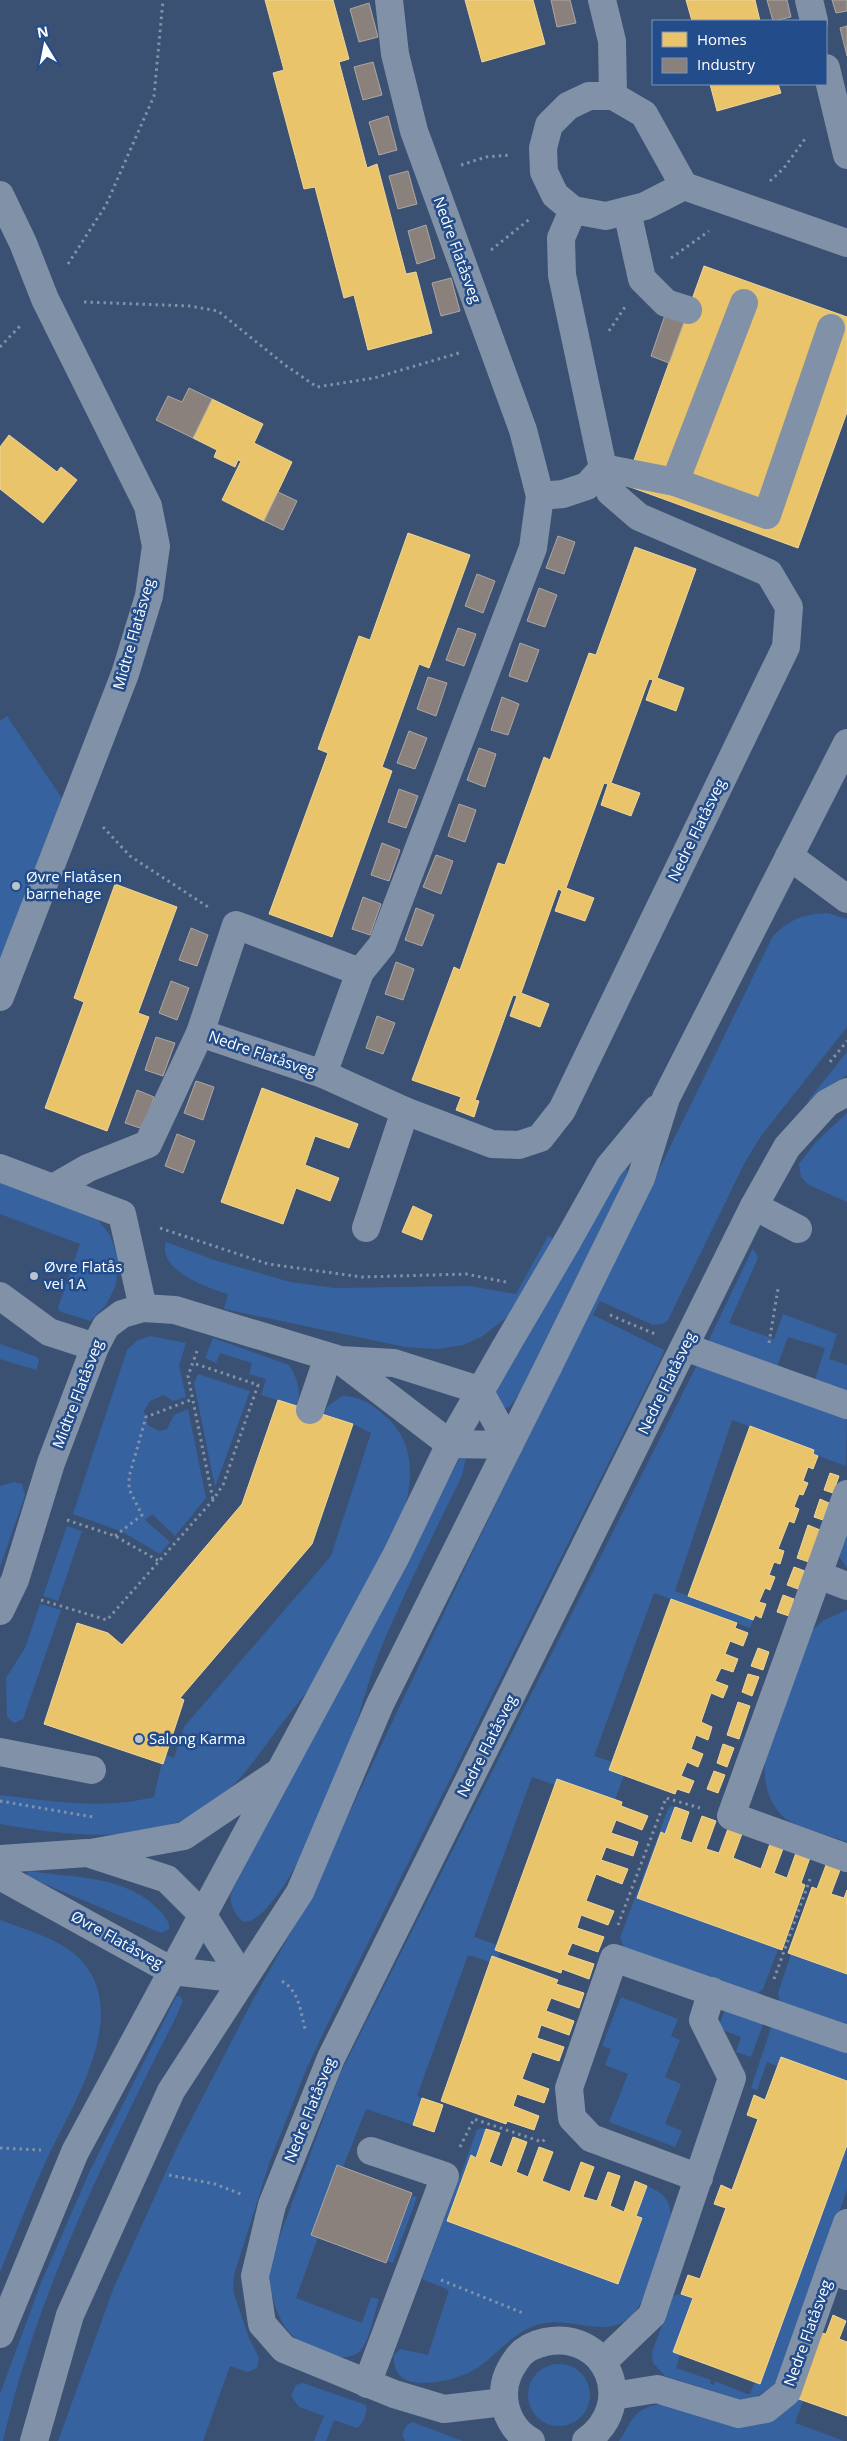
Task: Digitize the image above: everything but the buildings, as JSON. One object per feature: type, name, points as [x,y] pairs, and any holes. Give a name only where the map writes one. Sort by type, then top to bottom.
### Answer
[{"type":"street","name":"Nedre Flatåsveg","points":[[324,1074],[360,972],[382,945],[386,936],[533,548],[540,496],[523,430],[414,131],[395,54],[389,0]]},
{"type":"street","points":[[809,0],[814,20]]},
{"type":"street","points":[[606,1],[612,41],[613,96]]},
{"type":"street","points":[[827,73],[847,155]]},
{"type":"street","points":[[684,186],[645,206],[606,216],[564,202],[544,172],[543,148],[549,125],[568,106],[589,96],[613,96],[644,114],[684,186],[847,242]]},
{"type":"street","name":"Midtre Flatåsveg","points":[[0,195],[23,243],[45,299],[148,506],[156,546],[149,596],[125,674],[0,997]]},
{"type":"street","name":"Nedre Flatåsveg","points":[[200,1033],[324,1074],[405,1111],[492,1144],[519,1145],[540,1138],[562,1110],[786,647],[789,607],[769,573],[640,517],[610,492],[582,374],[562,275],[561,238],[564,202]]},
{"type":"street","points":[[627,211],[642,280],[666,303],[688,310]]},
{"type":"street","points":[[675,482],[744,303]]},
{"type":"street","points":[[540,496],[562,494],[587,486],[603,468],[675,482],[766,515],[831,328]]},
{"type":"street","points":[[34,2441],[70,2314],[167,2100],[300,1892],[380,1704],[641,1178],[666,1098],[847,743]]},
{"type":"street","points":[[789,856],[847,898]]},
{"type":"street","name":"Nedre Flatåsveg","points":[[55,1187],[88,1168],[148,1144],[200,1033],[236,925]]},
{"type":"street","points":[[236,925],[360,972]]},
{"type":"street","name":"Nedre Flatåsveg","points":[[504,2402],[444,2409],[367,2384],[284,2349],[262,2324],[255,2276],[272,2205],[331,2058],[754,1206],[786,1147],[827,1103],[847,1092]]},
{"type":"street","points":[[0,2334],[75,2152],[396,1556],[450,1444],[479,1390],[609,1167],[666,1098]]},
{"type":"street","points":[[366,1228],[405,1111]]},
{"type":"street","points":[[0,1168],[55,1187],[122,1214],[143,1308]]},
{"type":"street","points":[[754,1206],[798,1229]]},
{"type":"street","points":[[0,1296],[49,1332],[95,1347]]},
{"type":"street","name":"Midtre Flatåsveg","points":[[0,1611],[15,1580],[52,1464],[95,1347],[106,1326],[122,1314],[143,1308],[174,1310],[334,1358],[394,1363],[479,1390]]},
{"type":"street","points":[[685,1347],[847,1406]]},
{"type":"street","name":"Midtre Flatåsveg","points":[[334,1358],[450,1444]]},
{"type":"street","points":[[310,1410],[334,1358]]},
{"type":"street","points":[[479,1390],[509,1445]]},
{"type":"street","points":[[450,1444],[509,1445]]},
{"type":"street","points":[[847,1494],[731,1816],[847,1858]]},
{"type":"street","points":[[818,1575],[847,1586]]},
{"type":"street","points":[[0,1752],[92,1770]]},
{"type":"street","points":[[0,1859],[87,1853],[184,1836],[279,1772]]},
{"type":"street","points":[[87,1853],[167,1879],[202,1914],[243,1980]]},
{"type":"street","name":"Øvre Flatåsveg","points":[[0,1876],[172,1971],[243,1980]]},
{"type":"street","points":[[699,2178],[591,2138],[572,2118],[569,2088],[614,1958],[847,2038]]},
{"type":"street","points":[[603,2362],[652,2315],[732,2078],[703,2020],[712,1991]]},
{"type":"street","points":[[367,2384],[446,2176],[371,2151]]},
{"type":"street","name":"Nedre Flatåsveg","points":[[613,2396],[657,2389],[740,2414],[766,2409],[787,2392],[839,2273],[847,2223]]},
{"type":"street","points":[[530,2441],[523,2437],[510,2422],[504,2402],[504,2384],[510,2367],[522,2353],[537,2343],[555,2340],[573,2342],[590,2349],[603,2362],[611,2378],[613,2396],[609,2416],[598,2433],[586,2441]]},
{"type":"path","points":[[0,347],[45,299],[106,205],[154,96],[163,0]]},
{"type":"path","points":[[582,374],[642,280],[742,206],[784,168],[833,100]]},
{"type":"path","points":[[430,176],[486,157],[516,155],[543,148]]},
{"type":"path","points":[[463,267],[564,202]]},
{"type":"path","points":[[45,299],[190,306],[218,311],[285,365],[317,387],[332,386],[411,369],[460,353],[490,340]]},
{"type":"path","points":[[77,799],[130,856],[236,925]]},
{"type":"path","points":[[122,1214],[268,1264],[362,1277],[466,1274],[512,1283]]},
{"type":"path","points":[[763,1375],[778,1289]]},
{"type":"path","points":[[605,1312],[685,1347]]},
{"type":"path","points":[[198,1348],[188,1376],[212,1500]]},
{"type":"path","points":[[46,1602],[107,1620],[212,1500],[222,1484],[258,1385],[193,1363]]},
{"type":"path","points":[[115,1536],[142,1514],[129,1489],[129,1477],[146,1417],[193,1399]]},
{"type":"path","points":[[61,1518],[115,1536],[160,1561]]},
{"type":"path","points":[[614,1958],[613,1939],[666,1798],[731,1816]]},
{"type":"path","points":[[763,2008],[821,1848]]},
{"type":"path","points":[[446,2176],[474,2120],[542,2142],[572,2118]]},
{"type":"path","points":[[411,2268],[542,2321],[555,2340]]},
{"type":"shaded area","points":[[7,716],[63,800],[0,972],[0,721]]},
{"type":"shaded area","points":[[827,913],[847,919],[847,1027],[761,1136],[745,1162],[668,1320],[662,1324],[653,1325],[600,1301],[593,1315],[664,1350],[663,1354],[306,2070],[270,2161],[234,2275],[233,2291],[249,2338],[259,2358],[257,2368],[248,2372],[230,2366],[203,2441],[58,2441],[114,2287],[178,2145],[255,1996],[302,1913],[477,1543],[773,936],[798,918]]},
{"type":"shaded area","points":[[847,1052],[847,1075],[807,1102]]},
{"type":"shaded area","points":[[847,1113],[847,1202],[809,1185],[801,1177],[799,1164],[816,1142]]},
{"type":"shaded area","points":[[623,1168],[630,1171],[528,1383],[509,1407],[498,1410],[491,1399]]},
{"type":"shaded area","points":[[0,1181],[94,1215],[110,1235],[118,1259],[116,1285],[106,1305],[90,1321],[59,1311],[58,1308],[80,1244],[0,1214]]},
{"type":"shaded area","points":[[548,1236],[556,1239],[510,1315],[481,1337],[463,1345],[437,1349],[405,1347],[224,1309],[228,1294],[186,1276],[169,1261],[165,1252],[166,1242],[214,1260],[290,1282],[334,1288],[469,1286],[516,1294]]},
{"type":"shaded area","points":[[753,1248],[758,1258],[729,1323],[774,1339],[783,1314],[837,1334],[829,1359],[847,1365],[847,1395],[814,1383],[825,1348],[788,1337],[776,1369],[707,1344]]},
{"type":"shaded area","points":[[150,1336],[186,1343],[179,1365],[186,1397],[173,1401],[164,1395],[150,1401],[144,1411],[148,1425],[159,1431],[167,1429],[174,1415],[188,1409],[206,1498],[175,1536],[152,1514],[145,1520],[170,1542],[160,1554],[123,1532],[73,1514],[127,1350],[138,1340]]},
{"type":"shaded area","points":[[213,1338],[289,1365],[298,1385],[297,1406],[261,1395],[266,1379],[249,1374],[252,1363],[220,1353],[216,1363],[205,1358]]},
{"type":"shaded area","points":[[0,1344],[37,1357],[39,1361],[36,1370],[0,1359]]},
{"type":"shaded area","points":[[699,1361],[847,1416],[846,1466],[813,1454],[814,1450],[732,1420],[675,1591],[753,1620],[750,1628],[654,1593],[594,1756],[612,1762],[609,1770],[624,1775],[615,1800],[557,1779],[555,1785],[532,1777],[474,1937],[497,1945],[500,1951],[498,1958],[492,1957],[490,1962],[468,1955],[417,2096],[422,2098],[413,2125],[366,2109],[343,2167],[337,2165],[318,2237],[296,2298],[362,2323],[371,2297],[379,2299],[366,2342],[356,2354],[346,2357],[323,2353],[300,2341],[285,2327],[273,2297],[269,2265],[340,2074]]},
{"type":"shaded area","points":[[198,1374],[250,1391],[215,1487],[194,1383]]},
{"type":"shaded area","points":[[342,1396],[354,1397],[370,1404],[396,1428],[407,1448],[410,1464],[409,1491],[391,1544],[327,1664],[255,1760],[234,1785],[210,1806],[173,1824],[125,1834],[100,1835],[74,1834],[0,1824],[0,1795],[58,1802],[97,1804],[135,1801],[154,1797],[164,1754],[174,1758],[184,1727],[331,1556],[371,1433],[353,1424],[323,1414],[328,1406]]},
{"type":"shaded area","points":[[461,1456],[466,1458],[462,1476],[386,1636],[343,1762],[316,1826],[303,1853],[273,1901],[258,1916],[244,1922],[233,1909],[231,1893]]},
{"type":"shaded area","points":[[14,1482],[22,1484],[25,1495],[0,1567],[0,1486]]},
{"type":"shaded area","points":[[847,1523],[847,1568],[839,1556]]},
{"type":"shaded area","points":[[67,1526],[82,1531],[58,1601],[43,1596]]},
{"type":"shaded area","points":[[40,1604],[61,1610],[23,1719],[14,1723],[7,1717],[6,1678],[25,1648]]},
{"type":"shaded area","points":[[847,1610],[847,1842],[786,1819],[774,1805],[770,1796],[765,1779],[764,1761],[765,1752],[808,1634],[824,1620]]},
{"type":"shaded area","points":[[671,1806],[675,1807],[665,1834],[661,1832],[637,1898],[778,1949],[763,1989],[759,1993],[753,1994],[624,1948],[620,1938],[668,1809]]},
{"type":"shaded area","points":[[29,1871],[98,1880],[131,1890],[146,1899],[165,1916],[169,1929],[161,1933],[26,1876]]},
{"type":"shaded area","points":[[0,1920],[46,1937],[78,1957],[86,1966],[97,1988],[101,2013],[98,2039],[91,2065],[80,2092],[45,2163],[0,2272]]},
{"type":"shaded area","points":[[791,1954],[847,1974],[847,2026],[780,2002],[778,1993]]},
{"type":"shaded area","points":[[180,1996],[183,2001],[123,2122],[54,2278],[17,2386],[3,2441],[0,2441],[0,2394],[41,2283],[89,2173],[176,1997]]},
{"type":"shaded area","points":[[621,1997],[678,2019],[671,2036],[680,2040],[665,2077],[681,2084],[665,2124],[682,2131],[675,2147],[609,2122],[628,2074],[605,2065],[611,2049],[602,2046]]},
{"type":"shaded area","points":[[727,2005],[765,2019],[751,2057],[736,2052],[741,2037],[718,2028]]},
{"type":"shaded area","points":[[774,2019],[847,2047],[847,2081],[781,2057],[777,2066],[767,2062],[757,2090],[751,2088]]},
{"type":"shaded area","points":[[481,2128],[486,2129],[476,2158],[471,2156],[447,2221],[618,2283],[642,2218],[636,2216],[647,2186],[658,2191],[668,2202],[671,2219],[659,2258],[642,2301],[628,2319],[608,2327],[551,2322],[540,2324],[522,2332],[487,2361],[469,2372],[436,2382],[421,2383],[406,2380],[398,2373],[394,2362],[394,2355],[400,2349],[428,2355],[449,2290],[422,2279],[477,2130]]},
{"type":"shaded area","points":[[847,2145],[847,2190],[780,2378],[761,2394],[751,2398],[738,2399],[665,2376],[653,2363],[652,2352],[673,2296],[681,2294],[693,2298],[673,2352],[680,2355],[676,2368],[711,2380],[710,2383],[714,2385],[715,2381],[747,2394],[750,2394],[755,2381],[760,2383]]},
{"type":"shaded area","points":[[412,2196],[417,2197],[393,2263],[387,2261]]},
{"type":"shaded area","points":[[559,2364],[571,2366],[581,2373],[588,2383],[590,2395],[588,2407],[581,2417],[571,2424],[559,2426],[547,2424],[537,2417],[530,2407],[528,2395],[530,2383],[537,2373],[547,2366]]},
{"type":"shaded area","points":[[303,2383],[366,2405],[366,2414],[361,2424],[357,2428],[334,2420],[326,2441],[314,2441],[324,2416],[299,2407],[291,2396],[296,2385]]},
{"type":"shaded area","points":[[796,2398],[803,2401],[795,2423],[844,2441],[619,2441],[638,2413],[658,2404],[675,2404],[735,2414],[756,2415],[776,2410]]},
{"type":"shaded area","points":[[412,2422],[463,2441],[405,2441],[402,2435],[406,2426]]},
{"type":"place","name":"Øvre Flatåsen barnehage","points":[[16,886]]},
{"type":"place","name":"Øvre Flatås vei 1A","points":[[34,1276]]},
{"type":"place","name":"Salong Karma","points":[[139,1739]]}]
